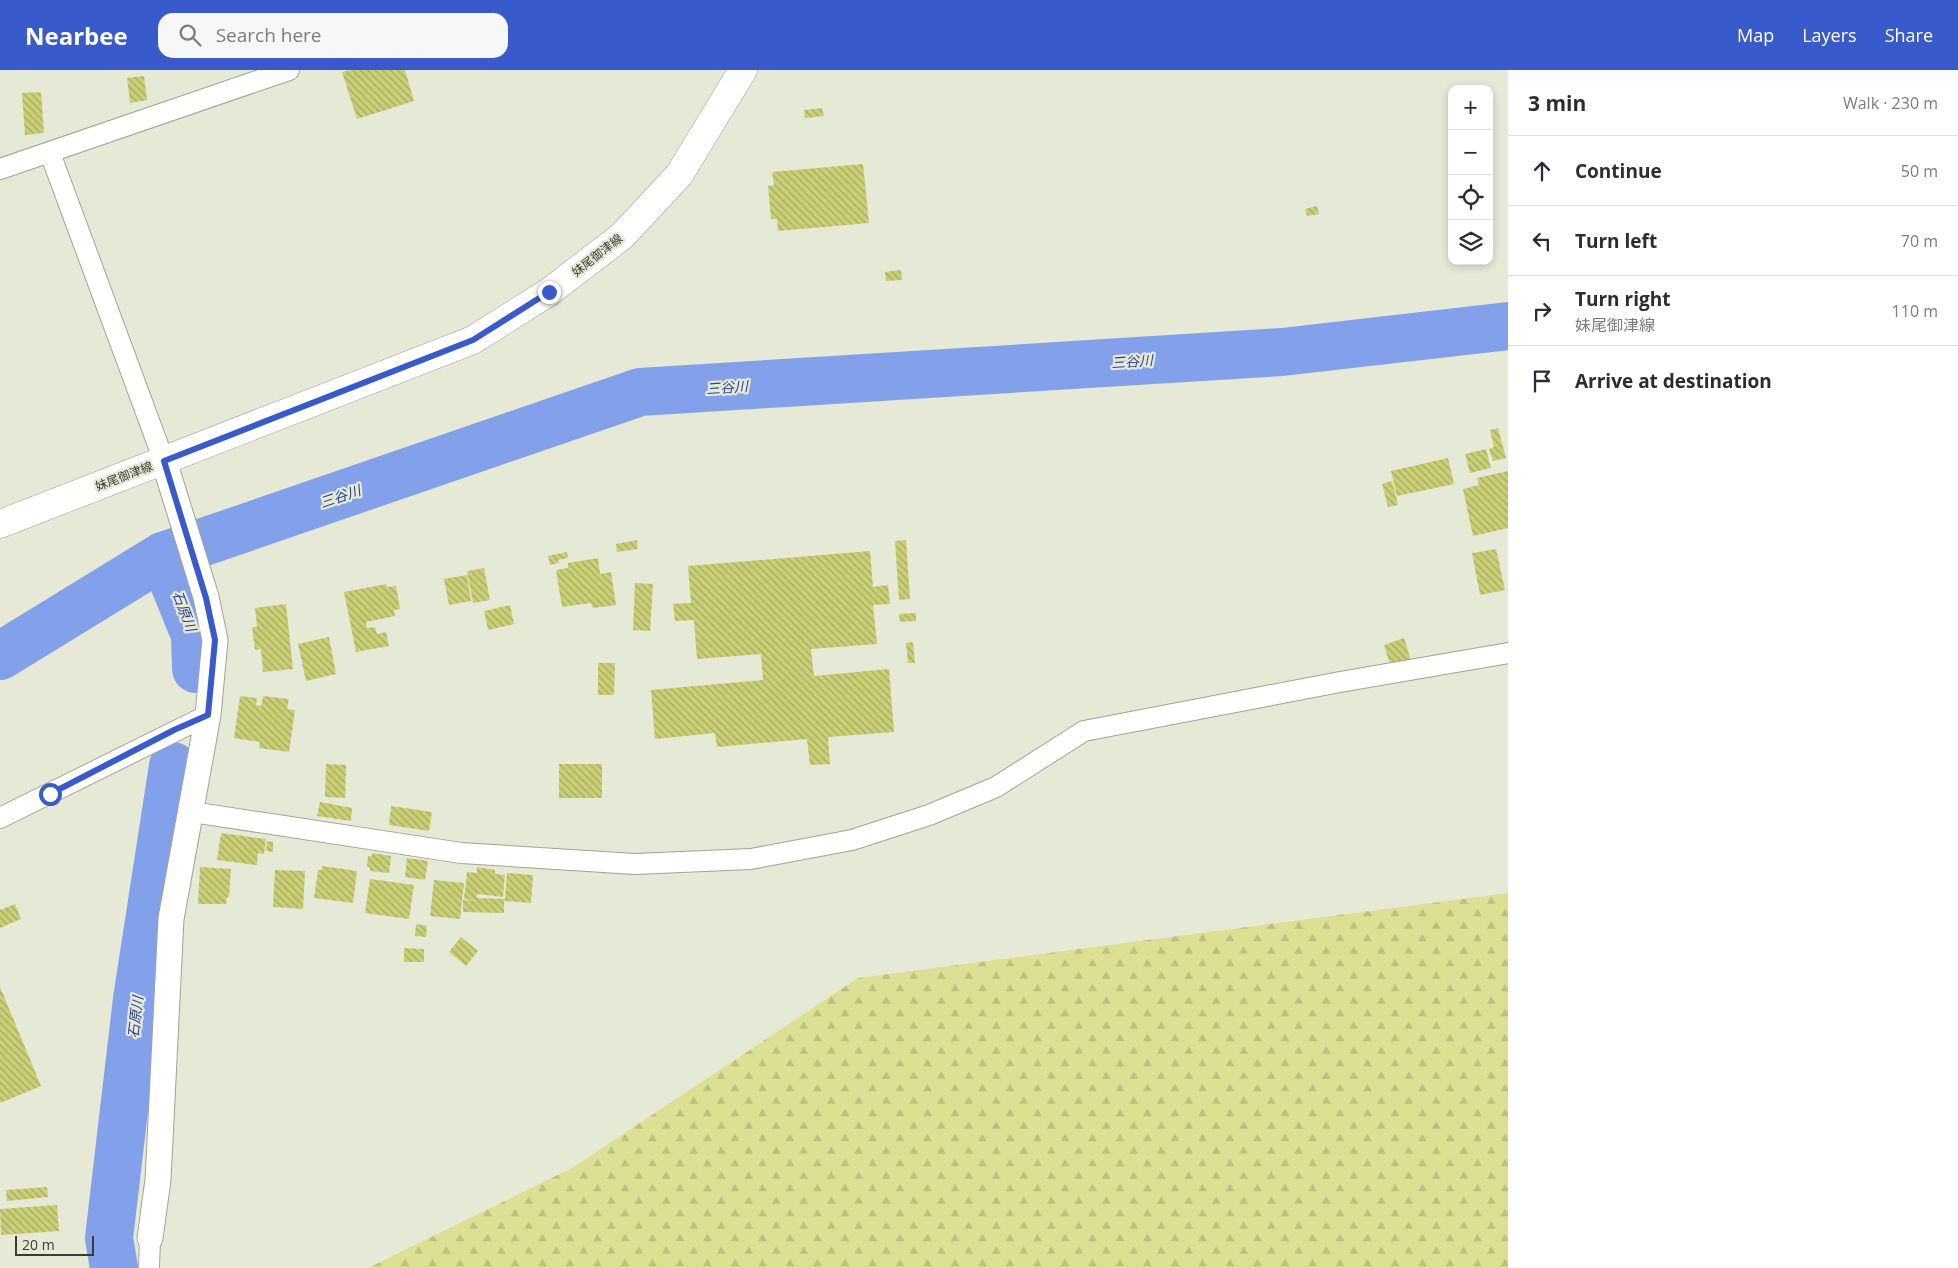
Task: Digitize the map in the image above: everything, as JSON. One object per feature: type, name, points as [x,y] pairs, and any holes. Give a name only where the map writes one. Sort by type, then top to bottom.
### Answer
[{"type":"main road","name":"妹尾御津線","points":[[0,524],[168,472],[473,340],[549,292],[622,236],[679,175],[743,70]]},
{"type":"street","points":[[0,170],[289,70]]},
{"type":"street","points":[[50,153],[168,472],[206,598],[215,640],[208,715],[192,812],[171,919],[158,1180],[150,1238],[150,1268]]},
{"type":"street","points":[[192,812],[461,853],[635,864],[751,859],[852,840],[929,815],[996,787],[1084,731],[1340,682],[1508,653]]},
{"type":"street","points":[[0,818],[208,715]]},
{"type":"green space","points":[[1508,893],[1508,1268],[368,1268],[572,1168],[858,978]]},
{"type":"building","points":[[350,70],[405,70],[414,101],[357,119],[342,72]]},
{"type":"building","points":[[144,76],[147,100],[130,103],[127,78]]},
{"type":"building","points":[[41,92],[44,133],[25,135],[22,93]]},
{"type":"building","points":[[822,108],[824,116],[805,118],[804,110]]},
{"type":"building","points":[[863,164],[869,223],[778,231],[777,219],[771,219],[768,186],[774,185],[772,172]]},
{"type":"building","points":[[1317,206],[1319,214],[1307,216],[1305,209]]},
{"type":"building","points":[[901,270],[902,280],[886,281],[885,272]]},
{"type":"building","points":[[1498,428],[1506,458],[1493,461],[1489,449],[1494,447],[1490,430]]},
{"type":"building","points":[[1486,449],[1491,468],[1470,473],[1465,454]]},
{"type":"building","points":[[1448,458],[1454,484],[1397,496],[1391,471]]},
{"type":"building","points":[[1508,471],[1508,528],[1473,536],[1463,489],[1479,485],[1477,478]]},
{"type":"building","points":[[1392,481],[1398,505],[1388,507],[1382,484]]},
{"type":"building","points":[[637,540],[638,549],[617,552],[616,544]]},
{"type":"building","points":[[906,540],[910,599],[899,600],[895,541]]},
{"type":"building","points":[[1496,549],[1505,590],[1480,595],[1472,553]]},
{"type":"building","points":[[870,551],[873,587],[888,585],[890,604],[873,605],[877,644],[811,649],[814,676],[889,669],[894,732],[828,737],[830,764],[810,765],[807,739],[717,747],[715,733],[655,739],[651,690],[763,680],[761,654],[697,659],[694,620],[675,621],[673,604],[691,603],[688,566]]},
{"type":"building","points":[[567,552],[568,558],[558,560],[559,563],[550,565],[548,556]]},
{"type":"building","points":[[598,558],[600,574],[611,572],[616,605],[593,608],[591,603],[562,607],[556,570],[568,568],[568,563]]},
{"type":"building","points":[[484,568],[490,600],[473,603],[467,571]]},
{"type":"building","points":[[467,575],[471,601],[449,605],[444,579]]},
{"type":"building","points":[[635,583],[653,584],[650,631],[633,630]]},
{"type":"building","points":[[386,584],[387,587],[396,586],[400,609],[394,610],[395,616],[366,622],[367,628],[375,627],[377,634],[386,632],[389,646],[356,652],[344,592]]},
{"type":"building","points":[[286,604],[293,669],[263,672],[261,649],[255,650],[252,627],[257,627],[255,608]]},
{"type":"building","points":[[510,605],[514,624],[488,630],[484,611]]},
{"type":"building","points":[[916,613],[916,621],[900,622],[899,614]]},
{"type":"building","points":[[329,637],[336,674],[306,681],[298,644]]},
{"type":"building","points":[[1404,638],[1412,664],[1392,671],[1384,645]]},
{"type":"building","points":[[913,642],[915,663],[908,663],[906,643]]},
{"type":"building","points":[[598,663],[615,663],[614,695],[598,695]]},
{"type":"building","points":[[240,696],[257,698],[256,705],[261,706],[263,696],[289,699],[287,709],[295,710],[289,752],[259,748],[260,742],[234,738]]},
{"type":"building","points":[[326,764],[346,765],[345,798],[325,797]]},
{"type":"building","points":[[559,764],[602,764],[602,798],[559,798]]},
{"type":"building","points":[[320,802],[352,808],[351,821],[317,816]]},
{"type":"building","points":[[391,806],[432,812],[429,831],[389,825]]},
{"type":"building","points":[[221,833],[266,839],[264,854],[258,853],[257,865],[217,860]]},
{"type":"building","points":[[267,841],[273,842],[273,852],[266,851]]},
{"type":"building","points":[[372,853],[391,856],[389,873],[370,871],[370,867],[367,867],[368,856],[372,856]]},
{"type":"building","points":[[407,858],[428,861],[425,880],[405,877]]},
{"type":"building","points":[[322,866],[357,871],[353,903],[314,898],[318,870],[322,870]]},
{"type":"building","points":[[200,867],[231,869],[229,897],[227,897],[226,904],[198,904]]},
{"type":"building","points":[[477,867],[495,870],[495,874],[505,875],[503,897],[477,894],[477,898],[505,899],[507,873],[533,875],[531,903],[504,901],[504,913],[463,912],[463,900],[478,901],[464,899],[467,872],[477,873]]},
{"type":"building","points":[[275,870],[305,871],[303,909],[273,907]]},
{"type":"building","points":[[370,879],[414,885],[409,919],[365,913]]},
{"type":"building","points":[[434,880],[464,883],[460,919],[430,916]]},
{"type":"building","points":[[15,904],[21,919],[0,928],[0,910]]},
{"type":"building","points":[[416,924],[427,926],[426,937],[415,936]]},
{"type":"building","points":[[461,937],[478,951],[466,966],[449,952]]},
{"type":"building","points":[[404,948],[424,949],[424,962],[404,962]]},
{"type":"building","points":[[0,987],[41,1086],[0,1103]]},
{"type":"building","points":[[47,1187],[48,1197],[7,1201],[6,1190]]},
{"type":"building","points":[[57,1205],[59,1231],[1,1235],[0,1209]]},
{"type":"waterway","name":"三谷川","points":[[0,656],[163,556],[640,392],[1282,352],[1508,326]]},
{"type":"waterway","name":"石原川","points":[[163,556],[195,635],[196,669]]},
{"type":"waterway","name":"石原川","points":[[114,1268],[109,1238],[137,999],[173,766]]},
{"type":"route","points":[[50,794],[174,730],[208,715],[215,640],[206,598],[164,461],[473,340],[549,292]]}]
